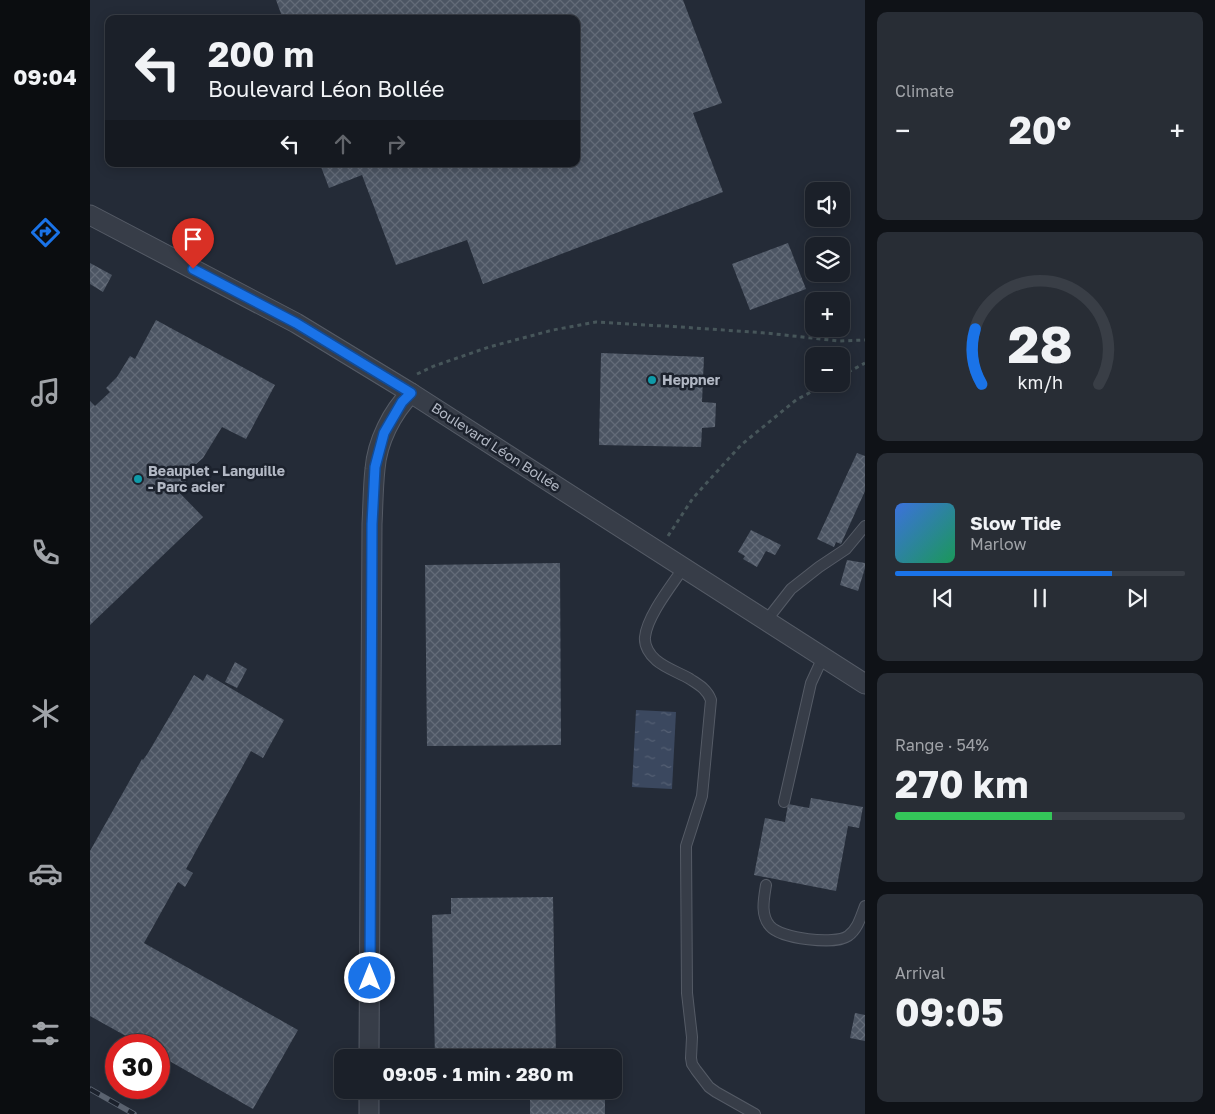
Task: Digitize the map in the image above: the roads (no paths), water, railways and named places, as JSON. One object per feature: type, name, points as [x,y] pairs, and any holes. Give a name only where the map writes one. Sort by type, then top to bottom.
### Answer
[{"type":"street","name":"Boulevard Léon Bollée","points":[[90,215],[296,323],[404,388],[865,684]]},
{"type":"street","points":[[369,1049],[372,534],[375,467],[384,433],[402,402],[404,388]]},
{"type":"street","points":[[369,1099],[369,1114]]},
{"type":"lane","points":[[766,621],[791,589],[818,567],[846,549],[865,526]]},
{"type":"lane","points":[[684,567],[651,618],[645,638],[648,652],[658,662],[702,687],[709,693],[711,700],[702,796],[686,846],[687,993],[692,1038],[691,1058],[692,1064],[709,1087],[755,1114]]},
{"type":"lane","points":[[784,802],[811,683],[823,657]]},
{"type":"lane","points":[[766,885],[763,905],[765,917],[770,926],[779,933],[794,938],[840,940],[849,936],[856,928],[865,906]]},
{"type":"water","points":[[636,710],[676,712],[672,789],[632,787]]},
{"type":"railway","points":[[90,1089],[134,1114]]},
{"type":"place","name":"Heppner","points":[[652,380]]},
{"type":"place","name":"Beauplet - Languille - Parc acier","points":[[138,479]]}]
